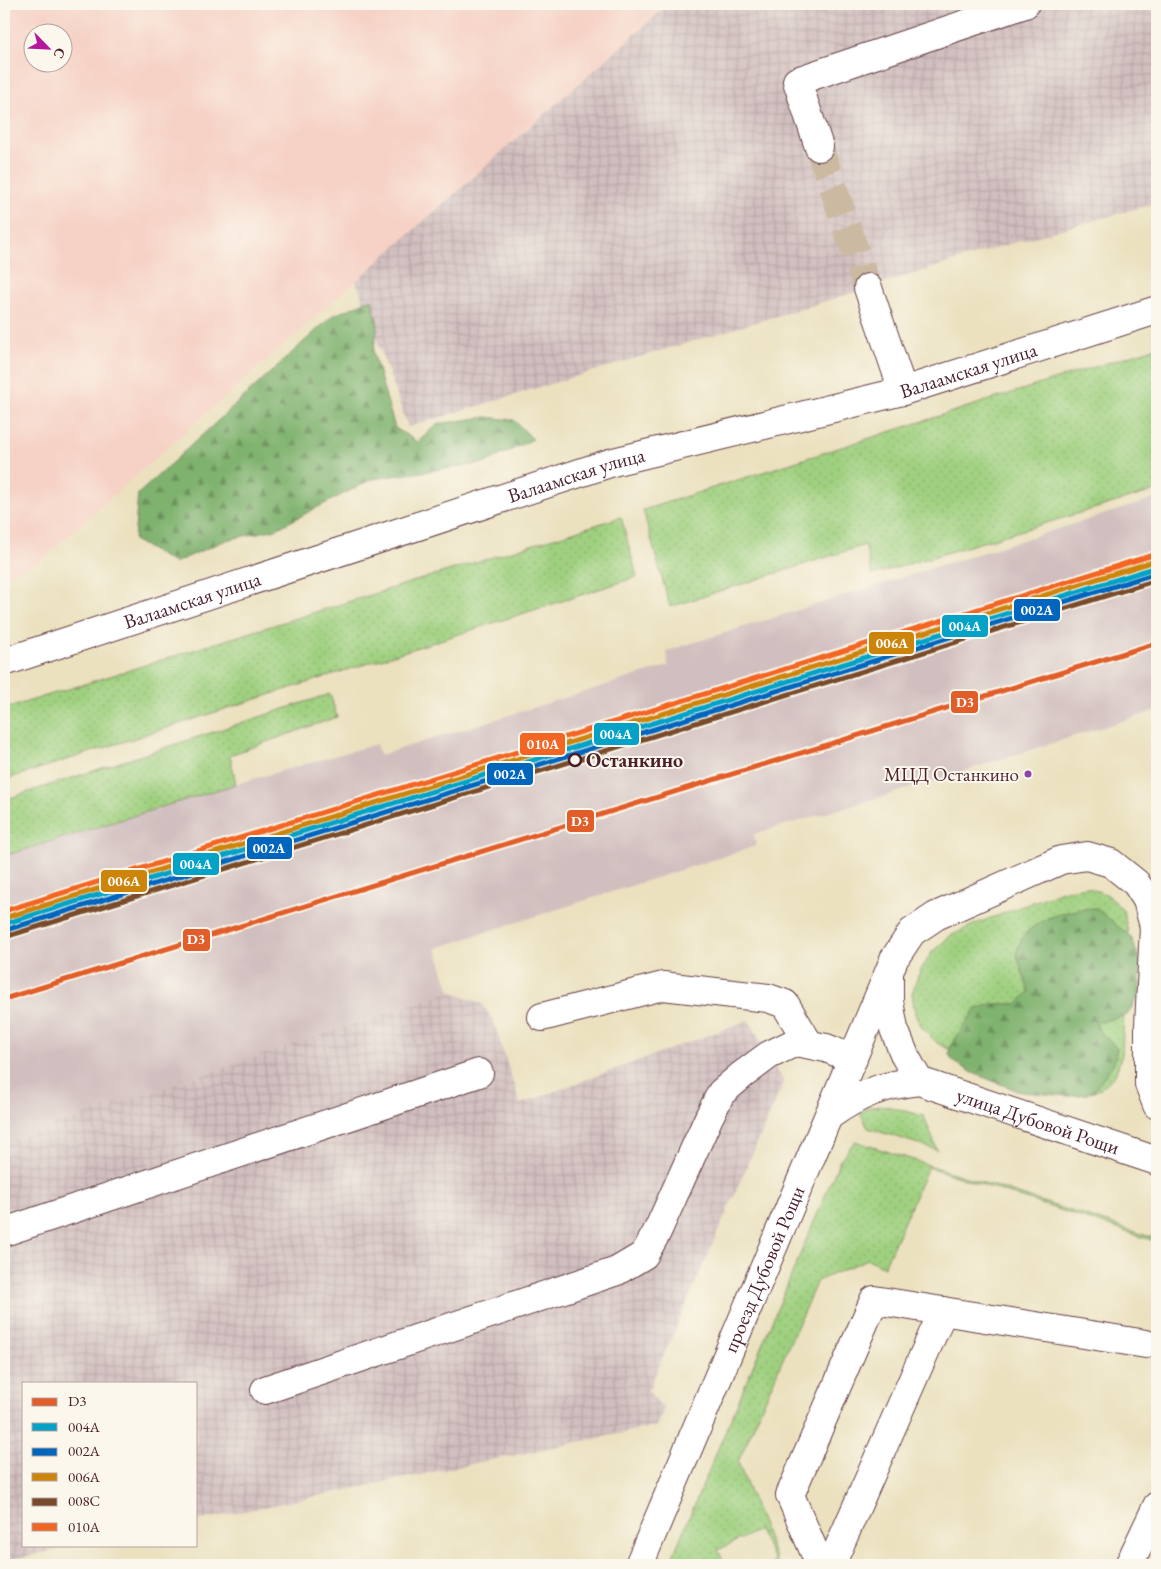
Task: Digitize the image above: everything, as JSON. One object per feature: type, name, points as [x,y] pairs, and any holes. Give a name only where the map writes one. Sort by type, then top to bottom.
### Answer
[{"type":"street","points":[[819,147],[798,80],[964,13],[1025,4]]},
{"type":"street","points":[[868,288],[903,391]]},
{"type":"street","name":"Валаамская улица","points":[[4,662],[613,462],[903,391],[1157,310]]},
{"type":"street","name":"проезд Дубовой Рощи","points":[[639,1565],[830,1115],[894,959],[912,932],[936,916],[1061,860],[1087,856],[1111,863],[1147,881]]},
{"type":"street","points":[[1147,881],[1147,900],[1154,927],[1149,1026],[1149,1084],[1157,1105]]},
{"type":"street","points":[[830,1115],[850,1101],[871,1090],[895,1084],[920,1081],[904,1056],[894,1029],[889,1001],[889,972]]},
{"type":"street","points":[[542,1017],[663,986],[768,998],[784,1004],[809,1044]]},
{"type":"street","points":[[265,1390],[617,1270],[644,1255],[657,1232],[709,1117],[722,1093],[742,1075],[775,1051],[796,1042],[809,1044],[853,1059]]},
{"type":"street","points":[[4,1232],[479,1074]]},
{"type":"street","name":"улица Дубовой Рощи","points":[[920,1081],[1157,1161]]},
{"type":"street","points":[[820,1565],[790,1495],[874,1300],[1146,1344]]},
{"type":"street","points":[[831,1565],[943,1311]]},
{"type":"street","points":[[1129,1565],[1157,1506]]},
{"type":"shaded area","points":[[4,4],[669,4],[36,564],[4,575]]},
{"type":"shaded area","points":[[669,4],[1157,4],[1157,203],[1016,242],[408,427],[356,281]]},
{"type":"shaded area","points":[[1157,498],[1157,710],[891,794],[754,834],[756,846],[436,948],[450,991],[4,1142],[4,856],[236,784],[376,744],[380,755],[668,666],[667,651]]},
{"type":"shaded area","points":[[450,991],[481,1003],[493,1020],[520,1104],[749,1020],[784,1082],[648,1391],[664,1409],[656,1426],[198,1521],[198,1382],[22,1382],[22,1546],[76,1546],[4,1561],[4,1142]]},
{"type":"green space","points":[[372,299],[378,325],[373,352],[395,428],[418,442],[437,424],[486,417],[514,420],[533,439],[485,463],[372,479],[276,529],[226,540],[174,563],[134,540],[138,494],[332,316]]},
{"type":"green space","points":[[1157,347],[1157,490],[872,575],[865,545],[670,607],[643,510]]},
{"type":"green space","points":[[621,517],[637,577],[4,780],[4,709]]},
{"type":"green space","points":[[330,694],[337,717],[230,755],[236,784],[4,856],[4,800]]},
{"type":"green space","points":[[1087,887],[1108,895],[1123,910],[1128,931],[1122,1055],[1115,1075],[1101,1089],[1082,1094],[956,1053],[937,1043],[923,1029],[915,1014],[912,993],[919,973],[932,952],[950,936],[975,924],[1065,890]]},
{"type":"green space","points":[[1096,908],[1131,937],[1140,961],[1140,994],[1127,1015],[1096,1023],[1099,1031],[1117,1048],[1114,1063],[1094,1090],[1087,1094],[1070,1096],[1021,1092],[973,1073],[953,1061],[949,1054],[951,1045],[975,1010],[991,1004],[1017,1004],[1029,992],[1017,952],[1021,941],[1028,931],[1049,918],[1073,911]]},
{"type":"green space","points":[[880,1106],[924,1116],[937,1150],[868,1128],[860,1113],[869,1107]]},
{"type":"green space","points":[[855,1141],[1157,1239],[1157,1242],[928,1167],[884,1267],[868,1259],[817,1281],[738,1462],[778,1565],[770,1565],[775,1562],[759,1530],[718,1550],[726,1565],[669,1565],[840,1160]]},
{"type":"tunnel","points":[[819,147],[868,288]]},
{"type":"transit line","name":"010А","points":[[4,911],[1153,555]]},
{"type":"transit line","name":"006А","points":[[4,918],[1155,561]]},
{"type":"transit line","name":"004А","points":[[4,924],[1157,567]]},
{"type":"transit line","name":"002А","points":[[6,930],[1157,573]]},
{"type":"transit line","name":"008С","points":[[8,936],[1157,580]]},
{"type":"transit line","name":"D3","points":[[4,999],[1157,643]]},
{"type":"place","name":"Останкино","points":[[575,760]]},
{"type":"place","name":"МЦД Останкино","points":[[1028,774]]}]
